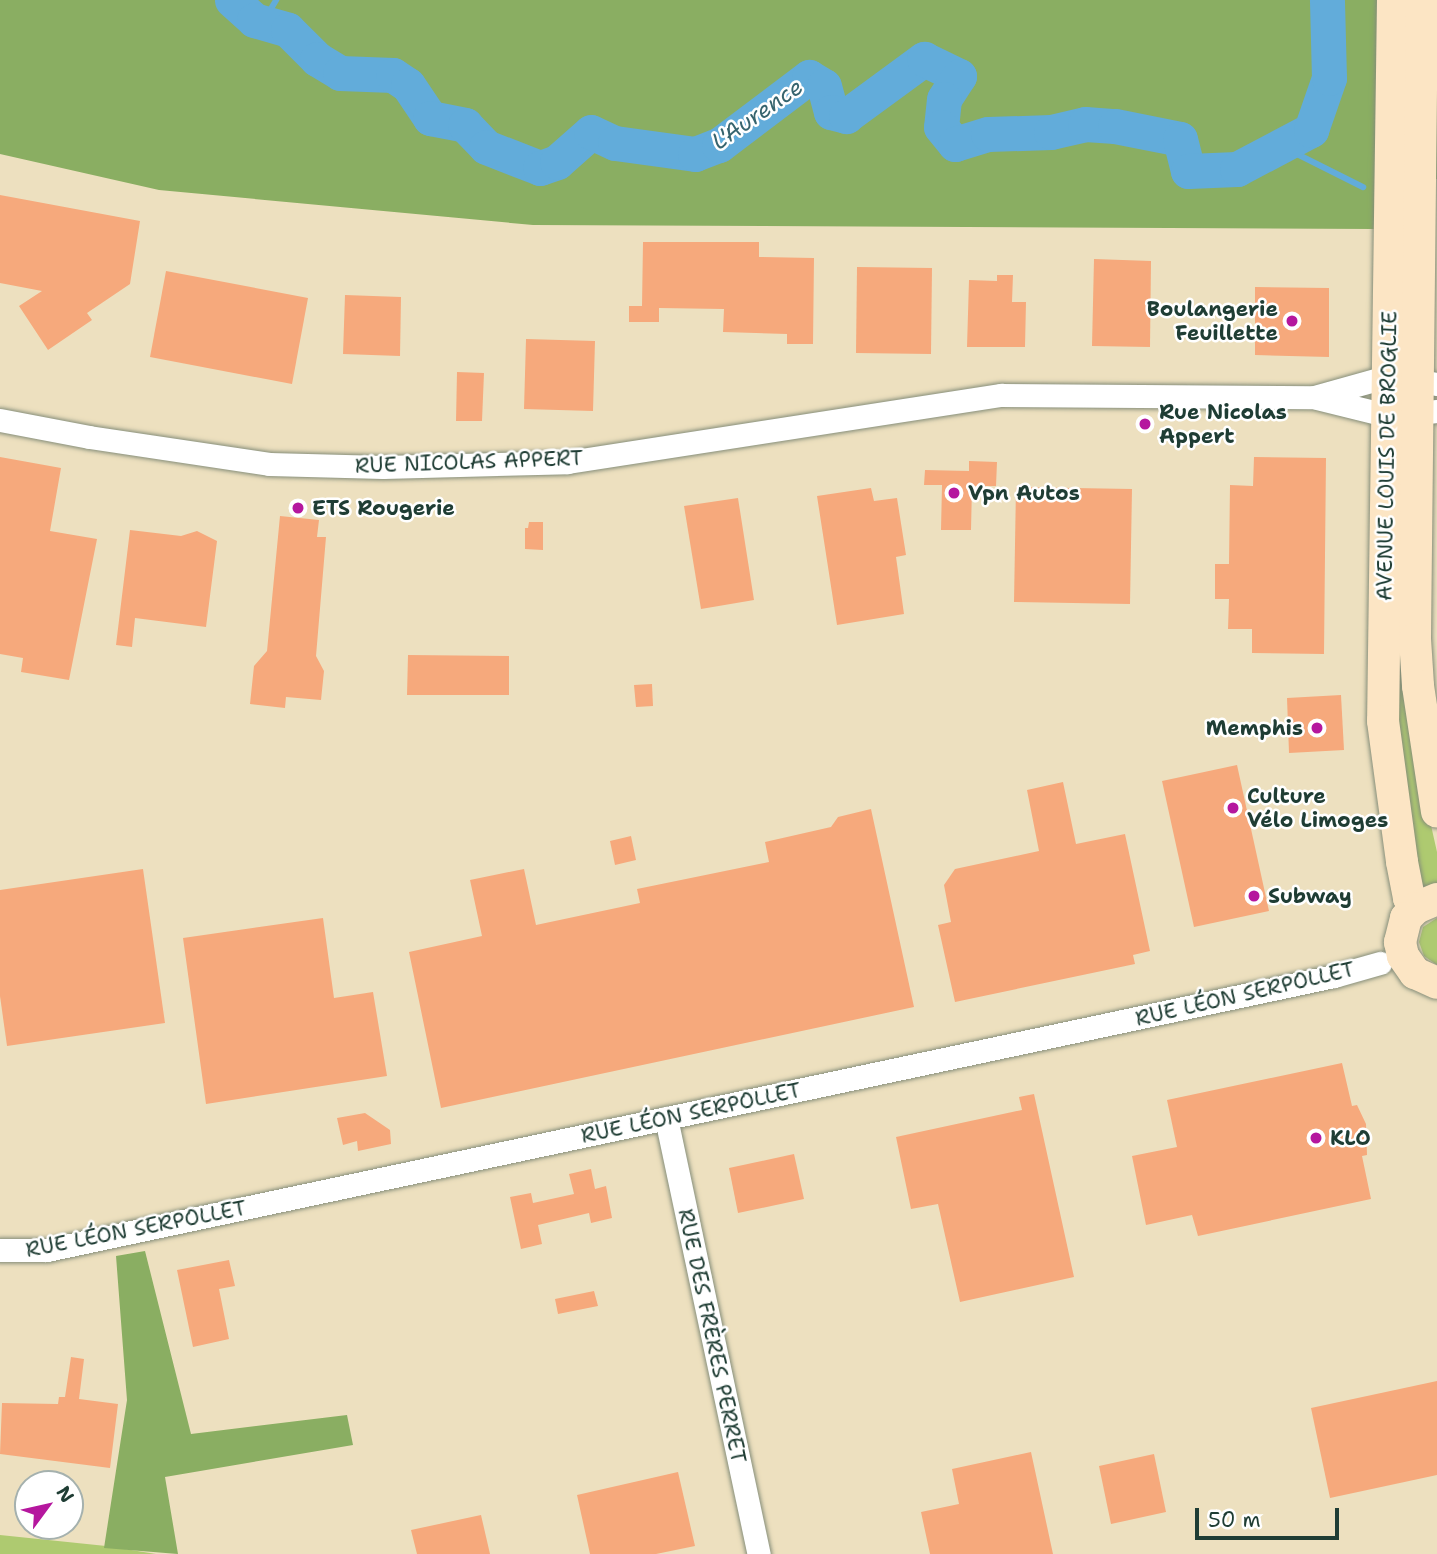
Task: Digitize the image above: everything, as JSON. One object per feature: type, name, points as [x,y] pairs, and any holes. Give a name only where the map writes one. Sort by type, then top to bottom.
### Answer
[{"type":"main road","name":"AVENUE LOUIS DE BROGLIE","points":[[1393,0],[1415,380]]},
{"type":"main road","name":"AVENUE LOUIS DE BROGLIE","points":[[1422,0],[1415,380],[1416,651],[1420,699],[1437,812]]},
{"type":"main road","name":"AVENUE LOUIS DE BROGLIE","points":[[1415,414],[1383,721],[1409,898],[1426,903]]},
{"type":"main road","points":[[1426,903],[1406,918],[1396,957],[1415,973],[1437,984]]},
{"type":"street","name":"RUE NICOLAS APPERT","points":[[1314,397],[1415,380]]},
{"type":"street","name":"RUE NICOLAS APPERT","points":[[0,420],[89,437],[269,464],[383,467],[568,462],[1001,395],[1314,397],[1415,414]]},
{"type":"street","name":"RUE LÉON SERPOLLET","points":[[0,1250],[47,1250],[1334,976],[1396,957]]},
{"type":"street","name":"RUE DES FRÈRES PERRET","points":[[666,1118],[759,1554]]},
{"type":"green space","points":[[0,0],[1437,0],[1437,179],[1375,178],[1374,229],[533,225],[159,190],[0,154]]},
{"type":"green space","points":[[1398,625],[1424,794],[1437,852],[1437,887],[1424,890],[1396,785]]},
{"type":"green space","points":[[1437,918],[1437,965],[1424,956],[1419,942],[1423,927]]},
{"type":"green space","points":[[145,1251],[191,1434],[347,1415],[353,1445],[165,1477],[178,1554],[104,1548],[127,1400],[116,1256]]},
{"type":"green space","points":[[0,1535],[14,1536],[14,1540],[48,1540],[156,1554],[0,1554]]},
{"type":"building","points":[[0,195],[140,221],[130,284],[87,313],[92,320],[48,350],[19,306],[42,291],[0,283]]},
{"type":"building","points":[[643,242],[759,242],[759,257],[814,258],[813,344],[787,344],[787,334],[723,332],[724,309],[659,308],[659,322],[629,322],[629,306],[642,306]]},
{"type":"building","points":[[1094,259],[1151,261],[1150,347],[1092,346]]},
{"type":"building","points":[[857,267],[932,268],[931,354],[856,353]]},
{"type":"building","points":[[166,271],[308,298],[292,384],[150,357]]},
{"type":"building","points":[[997,275],[1013,275],[1012,302],[1026,302],[1025,347],[967,347],[969,280],[997,281]]},
{"type":"building","name":"Boulangerie Feuillette","points":[[1255,287],[1329,288],[1329,357],[1255,355]]},
{"type":"building","points":[[345,295],[401,297],[400,356],[343,354]]},
{"type":"building","points":[[526,339],[595,341],[593,411],[524,409]]},
{"type":"building","points":[[457,372],[484,373],[482,421],[456,421]]},
{"type":"building","points":[[0,457],[61,468],[50,531],[97,539],[69,680],[21,672],[23,658],[0,654]]},
{"type":"building","points":[[1254,457],[1326,458],[1324,654],[1252,653],[1252,629],[1228,629],[1229,599],[1215,599],[1215,564],[1229,564],[1230,485],[1253,486]]},
{"type":"building","points":[[969,461],[997,462],[996,486],[972,486],[971,530],[941,530],[942,485],[924,485],[925,470],[969,471]]},
{"type":"building","points":[[1016,487],[1132,489],[1130,604],[1014,602]]},
{"type":"building","points":[[871,488],[874,501],[897,498],[906,555],[896,557],[904,614],[837,625],[817,496]]},
{"type":"building","points":[[738,498],[754,600],[701,609],[684,506]]},
{"type":"building","points":[[280,516],[319,520],[317,537],[326,537],[316,656],[324,671],[321,700],[286,697],[285,708],[250,704],[254,666],[267,651]]},
{"type":"building","points":[[529,522],[543,522],[543,550],[525,549],[525,528],[528,528]]},
{"type":"building","points":[[130,530],[181,536],[197,531],[217,541],[206,627],[135,618],[132,647],[116,645]]},
{"type":"building","points":[[408,655],[509,656],[509,695],[407,695]]},
{"type":"building","points":[[652,684],[653,706],[636,707],[634,685]]},
{"type":"building","points":[[1341,695],[1344,750],[1289,753],[1287,698]]},
{"type":"building","points":[[1237,765],[1269,911],[1194,927],[1162,781]]},
{"type":"building","points":[[1063,782],[1076,844],[1125,834],[1150,951],[1133,955],[1135,964],[955,1002],[938,925],[951,922],[944,885],[955,869],[1039,851],[1027,790]]},
{"type":"building","points":[[871,809],[914,1007],[441,1108],[409,952],[482,936],[470,880],[524,869],[536,925],[640,903],[637,889],[769,862],[765,842],[831,827],[838,817]]},
{"type":"building","points":[[631,836],[636,860],[615,865],[610,841]]},
{"type":"building","points":[[143,869],[165,1023],[7,1046],[0,996],[0,890]]},
{"type":"building","points":[[323,918],[334,998],[373,992],[387,1076],[206,1104],[183,938]]},
{"type":"building","points":[[1342,1063],[1352,1106],[1357,1105],[1366,1124],[1367,1155],[1362,1156],[1371,1199],[1198,1236],[1192,1215],[1146,1225],[1132,1156],[1177,1147],[1167,1100]]},
{"type":"building","points":[[1034,1094],[1074,1277],[960,1302],[938,1204],[911,1209],[896,1137],[1022,1110],[1019,1097]]},
{"type":"building","points":[[365,1113],[390,1130],[391,1144],[358,1151],[357,1141],[343,1145],[337,1118]]},
{"type":"building","points":[[794,1154],[804,1199],[738,1213],[729,1168]]},
{"type":"building","points":[[591,1169],[595,1189],[606,1186],[612,1218],[591,1223],[589,1213],[538,1225],[542,1244],[521,1249],[510,1197],[531,1193],[533,1203],[574,1194],[569,1174]]},
{"type":"building","points":[[229,1260],[235,1286],[219,1289],[229,1339],[193,1347],[177,1270]]},
{"type":"building","points":[[594,1291],[598,1306],[558,1314],[555,1299]]},
{"type":"building","points":[[71,1357],[84,1359],[79,1399],[118,1404],[110,1468],[0,1454],[2,1403],[58,1404],[59,1397],[65,1397]]},
{"type":"building","points":[[1437,1381],[1437,1475],[1330,1498],[1311,1408]]},
{"type":"building","points":[[1031,1452],[1053,1554],[930,1554],[921,1512],[959,1504],[952,1469]]},
{"type":"building","points":[[1154,1454],[1166,1512],[1111,1524],[1099,1466]]},
{"type":"building","points":[[678,1472],[695,1546],[656,1554],[590,1554],[577,1495]]},
{"type":"building","points":[[481,1515],[490,1554],[417,1554],[411,1530]]},
{"type":"waterway","name":"L'Aurence","points":[[232,0],[254,20],[288,30],[317,59],[340,73],[393,75],[408,85],[430,118],[465,125],[486,147],[540,168],[557,162],[591,132],[615,143],[695,154],[719,145],[809,77],[824,86],[831,112],[846,116],[924,59],[959,76],[944,99],[941,127],[955,144],[988,134],[1051,132],[1085,124],[1115,126],[1180,139],[1188,171],[1237,169],[1311,130],[1329,78],[1327,0]]},
{"type":"waterway","points":[[263,22],[276,0]]},
{"type":"waterway","points":[[1281,146],[1363,187]]},
{"type":"place","name":"Boulangerie Feuillette","points":[[1292,321]]},
{"type":"place","name":"Rue Nicolas Appert","points":[[1145,424]]},
{"type":"place","name":"Vpn Autos","points":[[954,493]]},
{"type":"place","name":"ETS Rougerie","points":[[298,508]]},
{"type":"place","name":"Memphis","points":[[1317,728]]},
{"type":"place","name":"Culture Vélo Limoges","points":[[1233,808]]},
{"type":"place","name":"Subway","points":[[1254,896]]},
{"type":"place","name":"KLO","points":[[1316,1138]]}]
